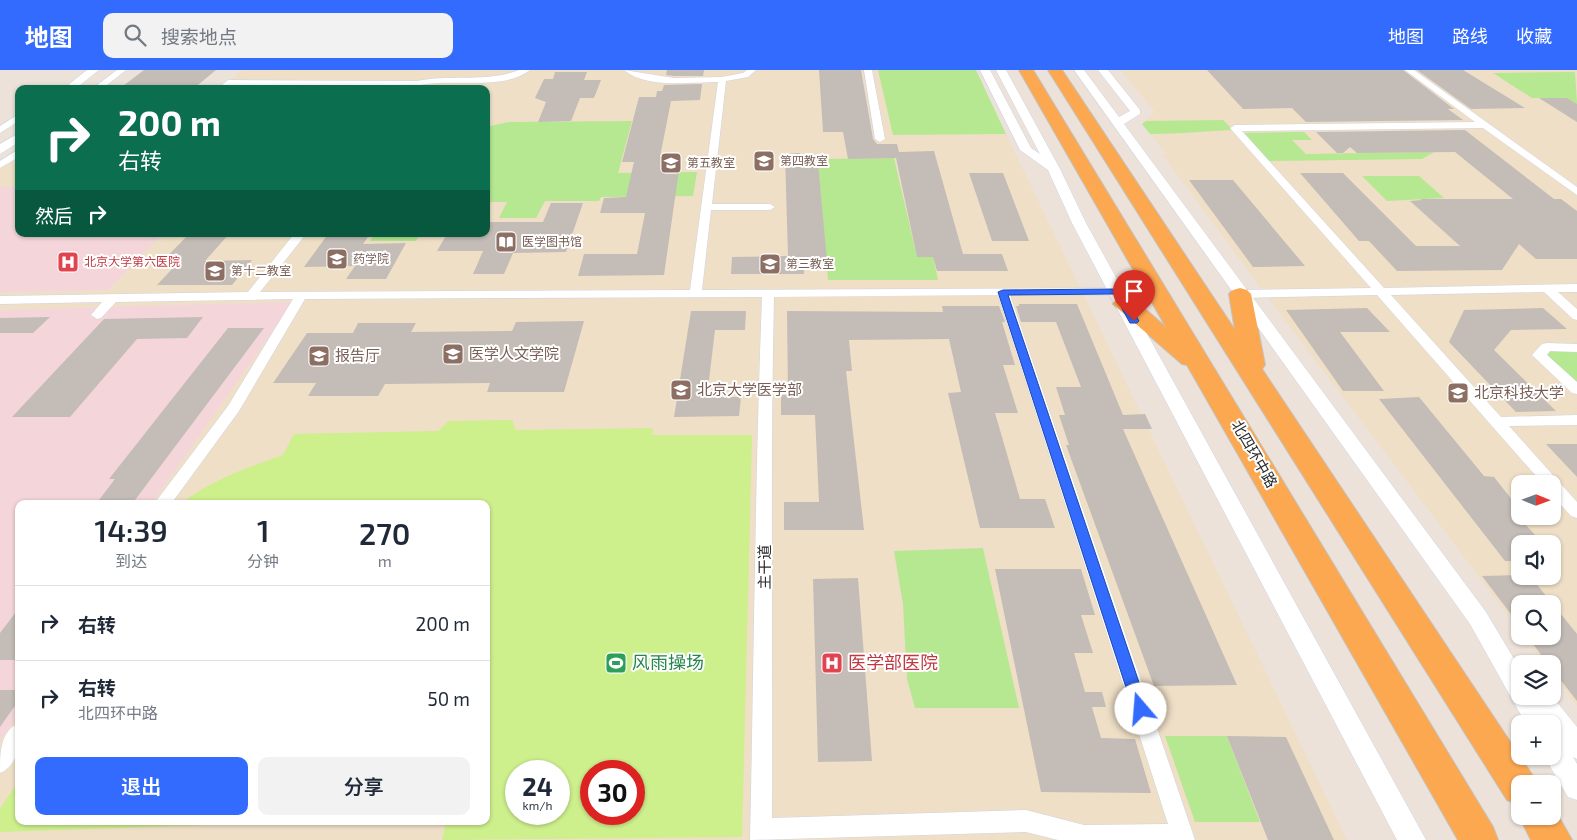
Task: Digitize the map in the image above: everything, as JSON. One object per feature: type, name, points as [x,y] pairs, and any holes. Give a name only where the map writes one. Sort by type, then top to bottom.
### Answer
[{"type":"highway","name":"北四环中路","points":[[1026,70],[1099,197],[1207,374],[1479,840]]},
{"type":"highway","points":[[1055,70],[1255,375],[1512,775]]},
{"type":"highway","points":[[1240,294],[1255,375]]},
{"type":"highway","points":[[1121,297],[1207,374]]},
{"type":"highway","points":[[1544,825],[1554,840]]},
{"type":"street","points":[[73,85],[94,70]]},
{"type":"street","points":[[85,85],[105,70]]},
{"type":"street","points":[[101,85],[122,70]]},
{"type":"street","points":[[418,85],[432,80],[503,79],[526,70]]},
{"type":"street","points":[[628,70],[644,77],[656,79],[722,79],[746,74],[752,70]]},
{"type":"street","points":[[868,70],[880,139]]},
{"type":"street","points":[[985,70],[1026,150],[1054,169]]},
{"type":"street","points":[[1001,70],[1054,169],[1080,223],[1412,840]]},
{"type":"street","points":[[1079,70],[1240,294],[1511,661]]},
{"type":"street","points":[[1103,70],[1136,112],[1118,123]]},
{"type":"street","points":[[1408,70],[1577,192]]},
{"type":"street","points":[[695,294],[722,79]]},
{"type":"street","points":[[225,85],[228,82],[368,85]]},
{"type":"street","points":[[0,130],[15,120]]},
{"type":"street","points":[[1485,125],[1236,128],[1378,291],[1544,475]]},
{"type":"street","points":[[0,139],[15,129]]},
{"type":"street","points":[[0,150],[15,139]]},
{"type":"street","points":[[0,165],[15,155]]},
{"type":"street","points":[[705,207],[770,207]]},
{"type":"street","points":[[251,296],[298,237]]},
{"type":"street","points":[[1546,288],[1577,316]]},
{"type":"street","points":[[1240,294],[1577,288]]},
{"type":"street","points":[[0,300],[114,297],[1003,292],[1121,297]]},
{"type":"street","points":[[761,834],[1026,821],[1084,836],[1183,838],[1003,292]]},
{"type":"street","name":"主干道","points":[[761,834],[765,563],[764,424],[768,294]]},
{"type":"street","points":[[165,500],[234,408],[301,296]]},
{"type":"street","points":[[98,315],[114,297]]},
{"type":"street","points":[[1577,348],[1547,347],[1539,355],[1577,390]]},
{"type":"street","points":[[1496,422],[1577,420]]},
{"type":"street","points":[[1561,494],[1577,512]]},
{"type":"street","points":[[1478,618],[1511,675]]},
{"type":"street","points":[[1545,705],[1577,747]]},
{"type":"street","points":[[0,763],[15,739]]},
{"type":"street","points":[[1561,761],[1577,788]]},
{"type":"shaded area","name":"北京大学医学部","points":[[242,70],[878,70],[893,135],[1006,134],[1347,840],[0,840],[0,741],[15,720],[15,825],[490,825],[490,500],[154,500],[293,302],[0,310],[0,292],[108,290],[159,237],[490,237],[490,85],[225,85]]},
{"type":"shaded area","name":"北京科技大学","points":[[1120,70],[1577,70],[1577,706],[1561,685],[1561,655],[1538,655],[1531,645],[1561,645],[1561,595],[1511,595],[1511,619],[1271,302],[1162,154],[1166,153],[1142,124],[1155,112]]},
{"type":"shaded area","points":[[15,157],[15,187],[0,187],[0,167]]},
{"type":"shaded area","name":"北京大学第六医院","points":[[0,187],[15,187],[15,237],[159,237],[108,290],[0,292]]},
{"type":"shaded area","points":[[293,302],[154,500],[15,500],[15,720],[0,741],[0,310]]},
{"type":"green space","points":[[878,70],[976,70],[1006,134],[893,135]]},
{"type":"green space","points":[[1575,72],[1577,104],[1567,98],[1532,98],[1493,73]]},
{"type":"green space","points":[[1223,120],[1233,130],[1150,134],[1142,124],[1146,121]]},
{"type":"green space","points":[[632,121],[618,173],[697,172],[693,196],[601,197],[599,201],[545,201],[536,218],[499,218],[507,202],[490,202],[490,126],[509,122]]},
{"type":"green space","points":[[1304,132],[1312,140],[1292,140],[1306,154],[1434,152],[1422,159],[1269,161],[1243,133]]},
{"type":"green space","points":[[894,158],[917,257],[933,257],[938,280],[828,280],[818,162],[822,159]]},
{"type":"green space","points":[[1362,176],[1419,176],[1444,198],[1387,201]]},
{"type":"green space","points":[[373,237],[418,237],[416,241],[370,241]]},
{"type":"green space","points":[[1547,347],[1577,347],[1577,390],[1539,355]]},
{"type":"green space","name":"风雨操场","points":[[512,420],[516,430],[653,428],[652,435],[752,435],[742,837],[442,840],[445,825],[490,825],[490,500],[186,500],[216,481],[283,455],[294,434],[438,431],[449,421]]},
{"type":"green space","points":[[983,548],[1019,708],[915,708],[907,679],[903,604],[894,551]]},
{"type":"green space","points":[[1165,736],[1227,736],[1260,822],[1195,822]]},
{"type":"green space","points":[[15,786],[15,825],[204,825],[0,832],[0,809]]},
{"type":"building","points":[[144,70],[216,70],[198,85],[124,85]]},
{"type":"building","points":[[667,70],[704,70],[703,76],[674,76],[666,75]]},
{"type":"building","points":[[819,70],[861,70],[873,139],[877,144],[897,144],[899,152],[934,151],[963,254],[1002,254],[1008,271],[937,271],[933,257],[917,257],[896,158],[848,159],[843,132],[823,132]]},
{"type":"building","points":[[1207,70],[1403,70],[1454,109],[1448,109],[1463,120],[1306,122],[1292,108],[1243,109]]},
{"type":"building","points":[[1417,70],[1463,70],[1525,108],[1471,109]]},
{"type":"building","points":[[555,72],[587,72],[584,80],[601,80],[594,98],[580,98],[571,121],[538,122],[546,102],[535,98],[544,79],[553,79]]},
{"type":"building","points":[[702,84],[700,100],[671,101],[660,157],[681,156],[664,275],[578,276],[584,254],[637,254],[645,213],[600,213],[604,198],[626,197],[634,162],[622,162],[639,97],[656,97],[657,91],[662,91],[664,85]]},
{"type":"building","points":[[1539,98],[1567,98],[1577,104],[1577,122]]},
{"type":"building","points":[[1465,130],[1554,199],[1561,199],[1577,211],[1577,259],[1536,259],[1519,244],[1502,270],[1397,271],[1369,241],[1359,241],[1300,173],[1343,173],[1416,246],[1460,246],[1410,201],[1422,200],[1420,199],[1513,199],[1455,152],[1357,153],[1350,147],[1343,153],[1337,153],[1316,132]]},
{"type":"building","points":[[800,153],[800,162],[818,162],[827,261],[804,261],[804,274],[731,274],[732,257],[788,256],[785,154]]},
{"type":"building","points":[[969,173],[1003,173],[1029,241],[992,241]]},
{"type":"building","points":[[1189,180],[1233,180],[1305,266],[1253,267]]},
{"type":"building","name":"医学图书馆","points":[[551,203],[583,203],[566,252],[513,253],[504,274],[473,274],[483,251],[437,251],[445,237],[490,237],[490,222],[543,222]]},
{"type":"building","points":[[186,237],[226,237],[205,261],[252,260],[232,285],[157,285],[173,268],[156,268]]},
{"type":"building","points":[[326,237],[368,237],[363,244],[406,243],[386,279],[346,279],[355,266],[304,267]]},
{"type":"building","points":[[1019,304],[1077,304],[1123,415],[1145,414],[1152,429],[1123,429],[1237,685],[1154,686],[1066,445],[1069,445],[1059,415],[1065,415],[1056,387],[1081,387],[1056,322],[1021,322],[1016,306],[1019,306]]},
{"type":"building","points":[[942,306],[999,306],[1005,322],[1002,322],[1015,365],[1003,365],[1018,413],[995,413],[1020,499],[1045,499],[1055,528],[980,528],[948,393],[961,392],[949,339],[849,340],[852,371],[846,371],[864,530],[784,530],[784,502],[819,502],[815,415],[781,415],[781,395],[788,395],[787,311],[943,312]]},
{"type":"building","points":[[1367,308],[1390,332],[1340,332],[1384,391],[1343,391],[1286,310]]},
{"type":"building","points":[[1543,308],[1567,329],[1511,330],[1494,350],[1556,411],[1516,412],[1449,342],[1464,310]]},
{"type":"building","points":[[691,311],[746,311],[745,330],[715,330],[707,397],[741,397],[739,416],[674,417]]},
{"type":"building","points":[[50,317],[33,333],[0,333],[0,318]]},
{"type":"building","points":[[203,317],[187,338],[137,339],[70,417],[12,417],[104,319]]},
{"type":"building","points":[[584,321],[564,392],[487,392],[490,383],[385,384],[378,396],[308,396],[316,383],[273,383],[307,333],[353,333],[358,323],[416,323],[411,332],[512,331],[516,322]]},
{"type":"building","points":[[228,328],[264,328],[135,500],[99,500],[115,479],[109,479]]},
{"type":"building","points":[[1419,397],[1484,476],[1494,477],[1511,499],[1511,525],[1526,525],[1535,535],[1511,535],[1511,561],[1505,561],[1379,399]]},
{"type":"building","points":[[1546,444],[1577,444],[1577,477]]},
{"type":"building","points":[[995,569],[1081,569],[1095,615],[1081,615],[1093,653],[1074,653],[1085,692],[1102,692],[1106,707],[1092,707],[1101,738],[1135,739],[1151,793],[1041,792]]},
{"type":"building","points":[[1511,575],[1511,585],[1537,585],[1545,595],[1511,595],[1511,614],[1482,576]]},
{"type":"building","points":[[858,578],[872,761],[818,762],[813,579]]},
{"type":"building","points":[[15,613],[15,660],[0,660],[0,633]]},
{"type":"building","points":[[1561,614],[1577,634],[1577,701],[1561,681],[1561,655],[1541,655],[1534,645],[1561,645]]},
{"type":"building","points":[[0,690],[15,690],[15,706],[0,727]]},
{"type":"building","points":[[1227,736],[1286,737],[1334,840],[1268,840]]},
{"type":"place","name":"第四教室","points":[[764,161]]},
{"type":"place","name":"第五教室","points":[[671,163]]},
{"type":"place","name":"医学图书馆","points":[[506,242]]},
{"type":"place","name":"药学院","points":[[337,259]]},
{"type":"place","name":"北京大学第六医院","points":[[68,262]]},
{"type":"place","name":"第三教室","points":[[770,264]]},
{"type":"place","name":"第十二教室","points":[[215,271]]},
{"type":"place","name":"医学人文学院","points":[[453,354]]},
{"type":"place","name":"报告厅","points":[[319,356]]},
{"type":"place","name":"北京大学医学部","points":[[681,390]]},
{"type":"place","name":"北京科技大学","points":[[1458,393]]},
{"type":"place","name":"风雨操场","points":[[616,663]]},
{"type":"place","name":"医学部医院","points":[[832,663]]},
{"type":"route","points":[[1134,321],[1117,291],[1003,292],[1141,709]]}]
